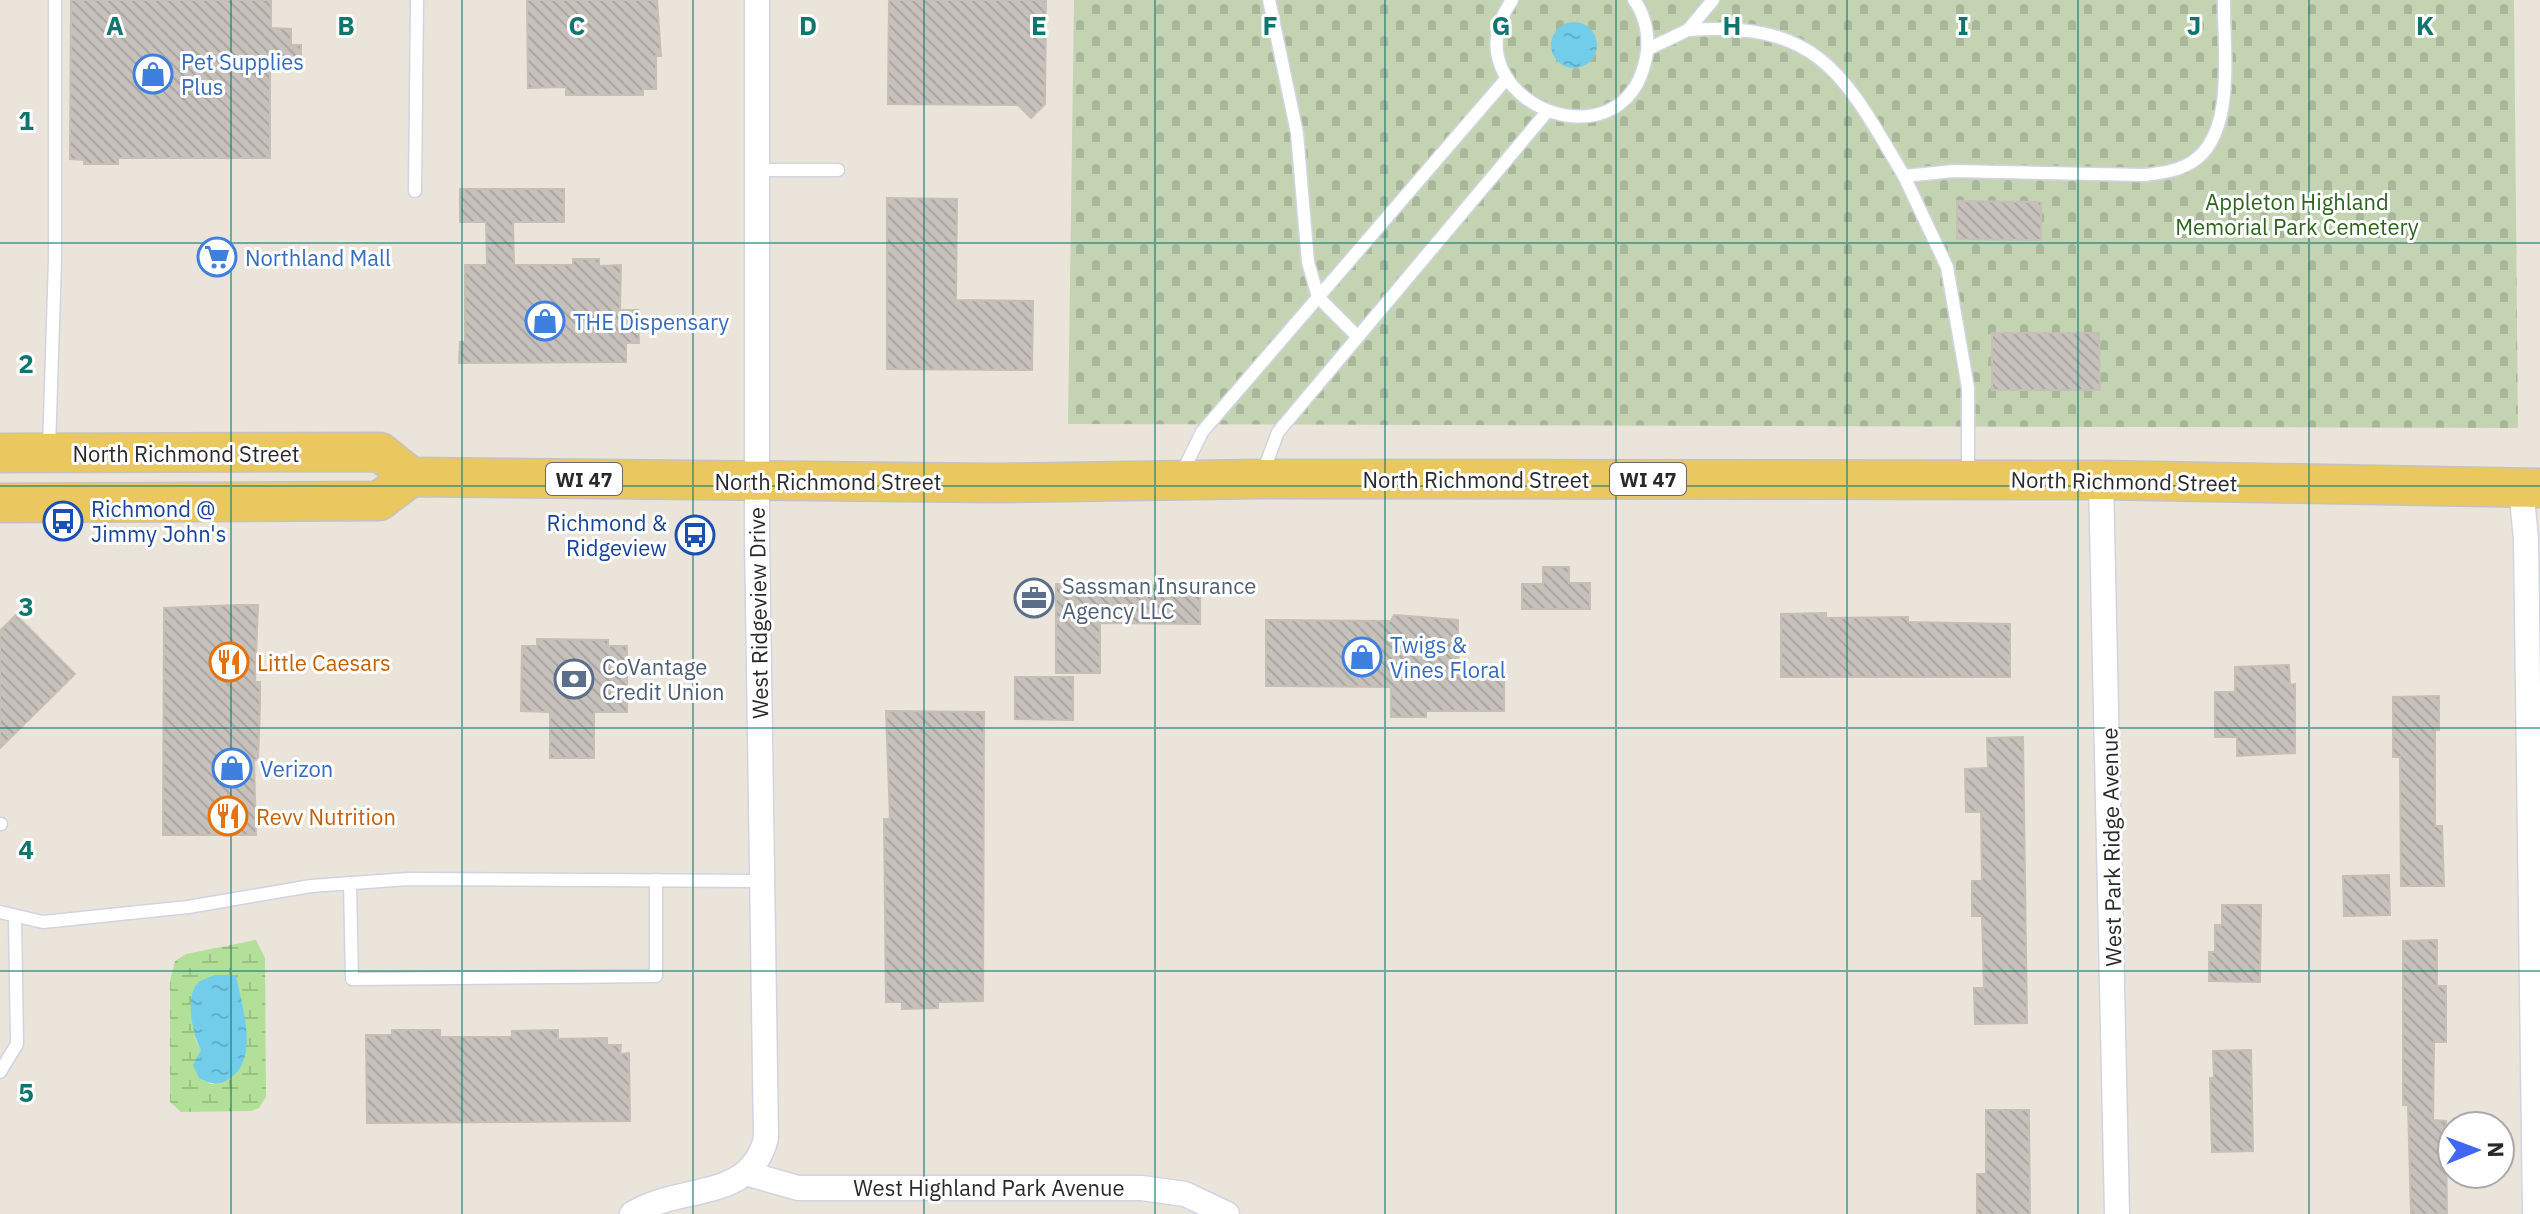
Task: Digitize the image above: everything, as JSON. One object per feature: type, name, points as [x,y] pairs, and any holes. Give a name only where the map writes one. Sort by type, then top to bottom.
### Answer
[{"type":"main road","name":"North Richmond Street","points":[[0,453],[380,452],[411,477],[757,481],[1968,479],[2530,488]]},
{"type":"main road","points":[[0,503],[379,501],[411,477]]},
{"type":"street","name":"West Ridgeview Drive","points":[[749,1174],[757,1164],[766,1138],[757,481],[757,0]]},
{"type":"street","name":"West Park Ridge Avenue","points":[[2101,480],[2117,1214]]},
{"type":"street","points":[[2530,488],[2526,539],[2535,1214]]},
{"type":"street","points":[[632,1214],[675,1195],[727,1185],[749,1174]]},
{"type":"street","name":"West Highland Park Avenue","points":[[749,1174],[798,1188],[1142,1188],[1185,1194],[1227,1214]]},
{"type":"lane","points":[[49,453],[55,260],[55,0]]},
{"type":"lane","points":[[415,191],[417,0]]},
{"type":"lane","points":[[1269,0],[1297,133],[1308,262],[1318,297],[1356,335]]},
{"type":"lane","points":[[1512,0],[1501,25],[1499,43],[1507,78],[1530,104],[1546,113],[1585,117],[1604,111],[1634,86],[1644,68],[1648,49],[1646,27],[1634,0]]},
{"type":"lane","points":[[1688,30],[1713,0]]},
{"type":"lane","points":[[1904,176],[1954,171],[2145,175],[2176,170],[2192,163],[2209,149],[2220,128],[2224,0]]},
{"type":"lane","points":[[1648,49],[1688,30],[1722,28],[1753,31],[1793,43],[1828,62],[1855,93],[1904,176],[1947,267],[1968,388],[1968,479]]},
{"type":"lane","points":[[1178,480],[1202,432],[1507,78]]},
{"type":"lane","points":[[1261,479],[1278,432],[1356,335],[1546,113]]},
{"type":"lane","points":[[755,170],[838,170]]},
{"type":"lane","points":[[0,912],[43,922],[188,907],[311,886],[408,879],[762,881]]},
{"type":"lane","points":[[350,883],[352,979],[656,976],[656,880]]},
{"type":"lane","points":[[0,1072],[17,1044],[15,916]]},
{"type":"green space","name":"Appleton Highland Memorial Park Cemetery","points":[[1074,0],[2514,0],[2518,428],[1068,424]]},
{"type":"green space","points":[[256,940],[265,958],[266,1097],[259,1108],[251,1111],[181,1112],[170,1102],[170,981],[175,961],[186,954]],"holes":[[[193,1035],[223,1082],[211,1084],[199,1078],[201,1050]]]},
{"type":"water","points":[[1574,22],[1583,23],[1590,29],[1596,36],[1596,54],[1590,61],[1583,67],[1574,68],[1565,67],[1558,61],[1552,54],[1551,45],[1552,36],[1558,29],[1565,23]]},
{"type":"water","points":[[216,975],[236,975],[247,1045],[239,1070],[221,1083],[199,1078],[193,1065],[201,1050],[193,1026],[191,997],[198,983]]},
{"type":"building","points":[[71,0],[271,0],[271,28],[291,29],[291,45],[301,45],[301,70],[270,70],[270,158],[118,158],[118,164],[84,164],[84,160],[70,159]]},
{"type":"building","points":[[527,0],[657,0],[661,56],[656,56],[656,89],[643,89],[643,95],[566,95],[566,87],[528,88]]},
{"type":"building","points":[[889,0],[1046,0],[1045,104],[1031,118],[1018,105],[888,104]]},
{"type":"building","points":[[460,189],[564,189],[564,222],[513,222],[514,265],[573,265],[573,259],[599,259],[599,266],[621,265],[620,310],[638,310],[639,343],[626,343],[626,362],[459,363],[460,342],[465,342],[465,265],[487,265],[486,222],[460,222]]},
{"type":"building","points":[[887,198],[957,199],[956,300],[1033,301],[1032,370],[887,369]]},
{"type":"building","points":[[1957,201],[2041,202],[2041,240],[1957,239]]},
{"type":"building","points":[[1992,333],[2099,333],[2100,390],[1992,390]]},
{"type":"building","points":[[1543,567],[1569,567],[1569,583],[1590,583],[1590,609],[1522,609],[1522,584],[1543,584]]},
{"type":"building","points":[[1056,584],[1200,586],[1200,624],[1100,623],[1100,673],[1056,673]]},
{"type":"building","points":[[258,605],[255,682],[260,682],[260,706],[258,760],[254,760],[256,835],[163,835],[164,608]]},
{"type":"building","points":[[1826,613],[1826,618],[1908,617],[1908,622],[2010,624],[2010,677],[1781,677],[1781,614]]},
{"type":"building","points":[[16,615],[75,674],[0,748],[0,631]]},
{"type":"building","name":"Twigs & Vines Floral","points":[[1394,615],[1458,620],[1458,676],[1504,677],[1504,711],[1426,711],[1426,717],[1391,717],[1391,687],[1266,686],[1266,620],[1391,621]]},
{"type":"building","name":"CoVantage Credit Union","points":[[537,639],[608,640],[608,646],[627,646],[627,712],[594,712],[594,758],[550,758],[550,712],[521,711],[522,646],[537,646]]},
{"type":"building","points":[[2289,665],[2290,685],[2295,684],[2295,753],[2237,756],[2237,737],[2215,737],[2215,692],[2235,692],[2235,667]]},
{"type":"building","points":[[1015,677],[1073,677],[1073,720],[1015,719]]},
{"type":"building","points":[[2439,696],[2439,730],[2435,730],[2435,826],[2442,826],[2444,886],[2401,886],[2400,757],[2393,757],[2393,697]]},
{"type":"building","points":[[886,711],[984,712],[983,1001],[938,1002],[938,1008],[902,1009],[902,1002],[886,1002],[884,819],[890,819]]},
{"type":"building","points":[[2023,737],[2027,1023],[1975,1024],[1974,988],[1984,988],[1982,916],[1972,916],[1972,881],[1982,881],[1981,812],[1966,812],[1965,769],[1988,768],[1987,738]]},
{"type":"building","points":[[2389,875],[2390,915],[2344,916],[2343,876]]},
{"type":"building","points":[[2222,905],[2261,905],[2260,982],[2209,981],[2209,952],[2215,952],[2215,925],[2222,925]]},
{"type":"building","points":[[2437,940],[2437,986],[2446,986],[2446,1042],[2434,1042],[2433,1120],[2436,1120],[2436,1190],[2447,1190],[2447,1214],[2411,1214],[2408,1105],[2403,1105],[2403,941]]},
{"type":"building","points":[[392,1030],[440,1030],[440,1037],[512,1037],[512,1031],[558,1030],[558,1039],[607,1038],[607,1045],[621,1045],[620,1054],[629,1053],[630,1121],[367,1123],[366,1035],[392,1035]]},
{"type":"building","points":[[2251,1050],[2253,1151],[2212,1152],[2210,1078],[2214,1078],[2213,1051]]},
{"type":"building","points":[[1986,1110],[2029,1110],[2030,1214],[1977,1214],[1977,1174],[1986,1174]]},
{"type":"place","name":"Pet Supplies Plus","points":[[153,74]]},
{"type":"place","name":"Northland Mall","points":[[217,257]]},
{"type":"place","name":"THE Dispensary","points":[[545,321]]},
{"type":"place","name":"Richmond @ Jimmy John's","points":[[63,521]]},
{"type":"place","name":"Richmond & Ridgeview","points":[[695,535]]},
{"type":"place","name":"Sassman Insurance Agency LLC","points":[[1034,598]]},
{"type":"place","name":"Twigs & Vines Floral","points":[[1362,657]]},
{"type":"place","name":"Little Caesars","points":[[229,662]]},
{"type":"place","name":"CoVantage Credit Union","points":[[574,679]]},
{"type":"place","name":"Verizon","points":[[232,768]]},
{"type":"place","name":"Revv Nutrition","points":[[228,816]]}]
